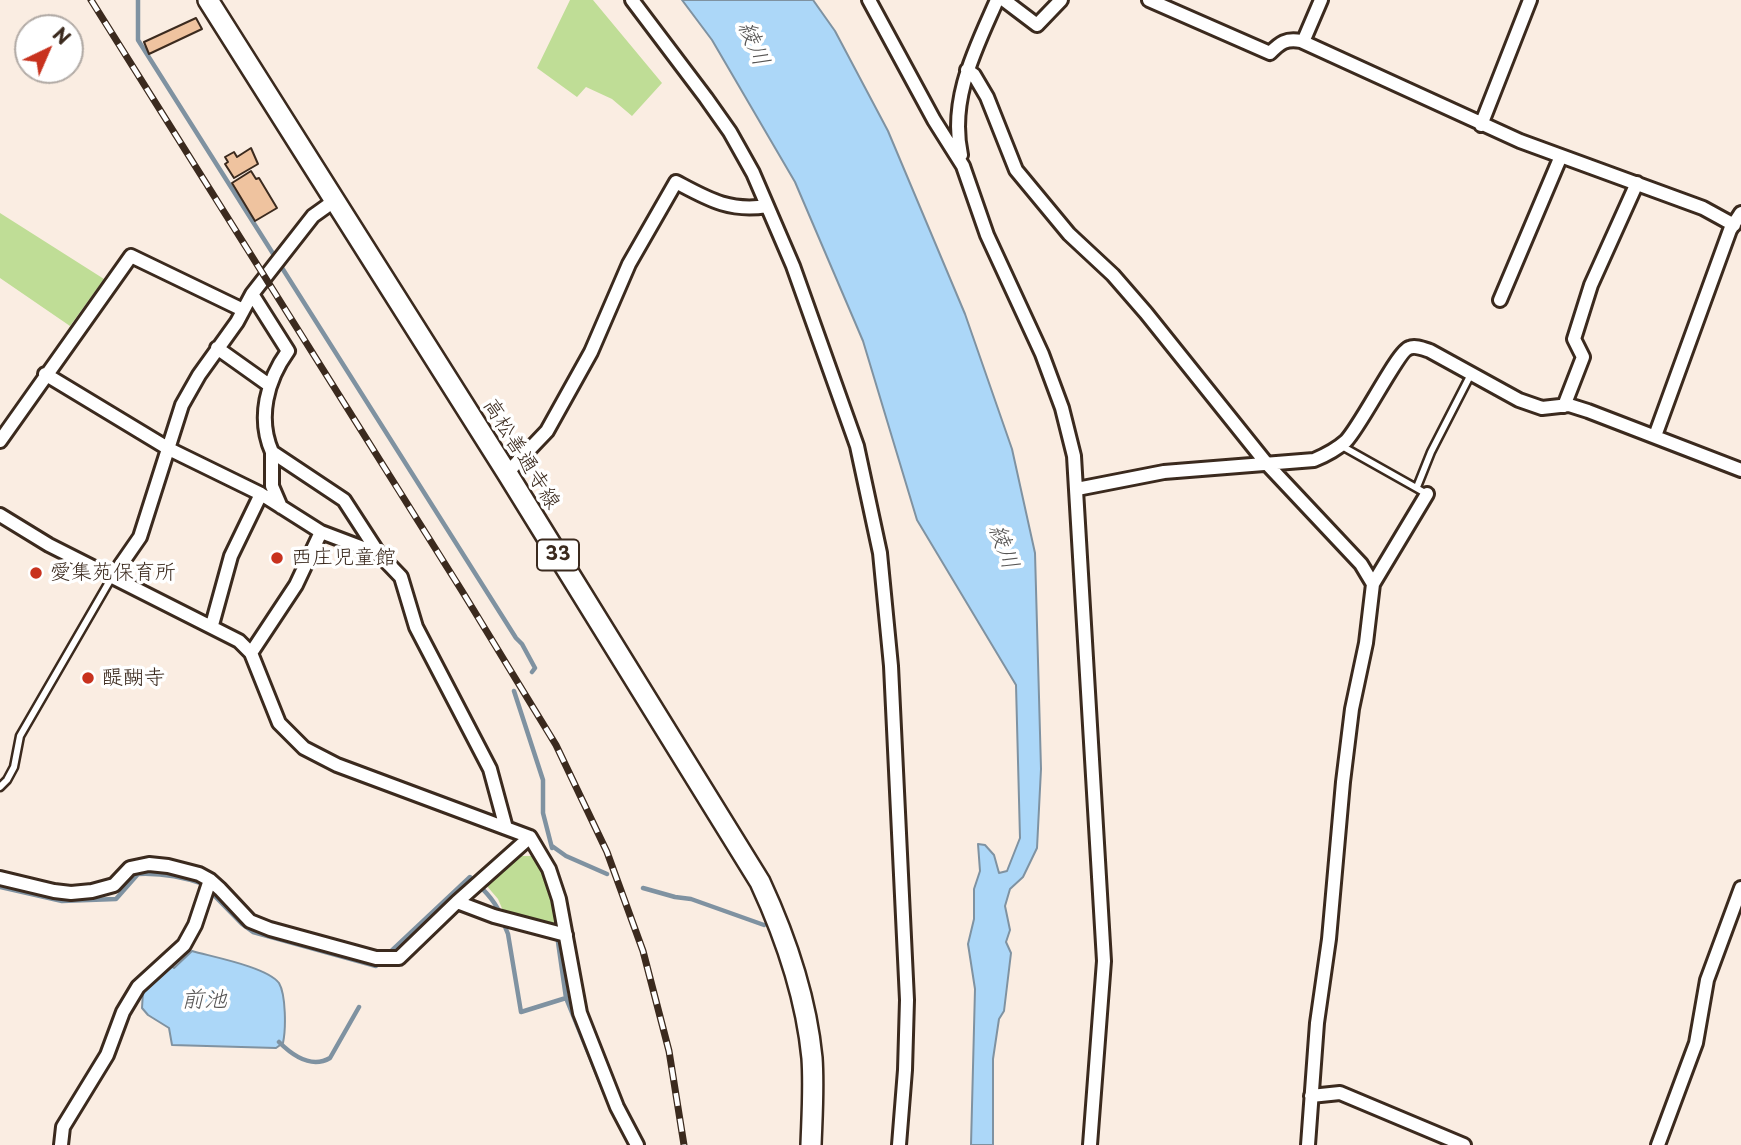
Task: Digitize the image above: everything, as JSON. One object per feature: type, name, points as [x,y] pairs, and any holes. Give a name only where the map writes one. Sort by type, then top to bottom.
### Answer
[{"type":"main road","name":"高松善通寺線","points":[[208,0],[507,473],[760,882],[776,917],[796,976],[809,1032],[813,1090],[811,1145]]},
{"type":"street","points":[[632,0],[730,132],[753,173],[793,267],[857,446],[880,553],[891,666],[907,1000],[899,1145]]},
{"type":"street","points":[[869,0],[934,120],[963,166]]},
{"type":"street","points":[[997,0],[967,69],[957,111],[957,131],[963,166],[987,235],[1042,354],[1062,408],[1074,456],[1104,961],[1090,1145]]},
{"type":"street","points":[[1004,0],[1037,25],[1061,0]]},
{"type":"street","points":[[1149,0],[1270,53],[1282,42],[1293,39],[1303,42],[1481,125],[1703,208],[1734,225]]},
{"type":"street","points":[[1303,42],[1321,0]]},
{"type":"street","points":[[1481,125],[1530,0]]},
{"type":"street","points":[[967,69],[988,97],[1016,170],[1069,234],[1107,268],[1146,313],[1267,464],[1362,564],[1373,584]]},
{"type":"street","points":[[1500,300],[1561,156]]},
{"type":"street","points":[[507,473],[547,431],[591,352],[629,264],[676,182],[717,204],[748,209],[767,206]]},
{"type":"street","points":[[1564,406],[1583,357],[1574,339],[1591,285],[1637,183]]},
{"type":"street","points":[[113,576],[140,537],[182,405],[252,294],[313,216],[334,201]]},
{"type":"street","points":[[1655,436],[1734,225],[1741,213]]},
{"type":"street","points":[[0,441],[131,256],[243,310]]},
{"type":"street","points":[[252,294],[288,351],[269,385],[264,418],[267,441],[272,452],[272,486],[281,507]]},
{"type":"street","points":[[216,348],[269,385]]},
{"type":"street","points":[[1077,489],[1164,471],[1314,460],[1331,453],[1355,430],[1373,404],[1399,354],[1408,348],[1427,350],[1531,404],[1542,408],[1564,406],[1588,411],[1741,470]]},
{"type":"street","points":[[45,374],[169,449],[261,494],[321,532],[379,554]]},
{"type":"street","points":[[272,452],[344,500],[379,554],[401,576],[416,627],[490,769],[506,828]]},
{"type":"street","points":[[1308,1145],[1317,1023],[1329,939],[1343,782],[1373,584],[1422,490]]},
{"type":"street","points":[[212,625],[231,556],[261,494]]},
{"type":"street","points":[[0,515],[49,545],[212,625],[239,641],[251,653],[279,723],[304,748],[337,765],[530,837],[549,869],[559,899],[580,1013],[617,1107],[637,1145]]},
{"type":"street","points":[[251,653],[296,585],[321,532]]},
{"type":"street","points":[[0,878],[54,891],[92,891],[114,885],[130,868],[149,864],[189,871],[207,885],[220,888],[250,921],[270,929],[382,958],[399,958],[530,837]]},
{"type":"street","points":[[61,1145],[63,1127],[107,1055],[122,1012],[138,987],[184,944],[195,925],[207,885]]},
{"type":"street","points":[[1658,1145],[1696,1043],[1707,980],[1741,888]]},
{"type":"street","points":[[457,902],[566,935]]},
{"type":"street","points":[[1311,1096],[1340,1093],[1464,1145]]},
{"type":"lane","points":[[1340,445],[1422,490],[1431,452],[1471,374]]},
{"type":"lane","points":[[0,787],[14,767],[20,736],[113,576]]},
{"type":"green space","points":[[570,0],[593,0],[662,83],[632,116],[612,99],[586,87],[577,97],[537,68]]},
{"type":"green space","points":[[0,213],[104,279],[70,326],[0,278]]},
{"type":"green space","points":[[518,856],[532,856],[544,874],[552,896],[554,926],[504,913],[498,899],[486,885]]},
{"type":"water","name":"綾川","points":[[682,0],[813,0],[835,31],[888,131],[965,314],[1012,449],[1035,553],[1041,769],[1037,848],[1023,877],[1010,889],[1005,906],[1010,930],[1006,942],[1011,953],[1004,1011],[999,1019],[993,1059],[993,1145],[971,1145],[975,989],[968,944],[974,919],[974,889],[980,871],[978,844],[985,845],[994,855],[999,873],[1007,871],[1020,838],[1016,685],[917,520],[863,341],[795,182],[712,40]]},
{"type":"water","name":"前池","points":[[192,951],[252,967],[273,977],[279,983],[285,1012],[283,1043],[276,1048],[172,1045],[169,1028],[142,1008],[143,992],[170,965],[174,968]]},
{"type":"building","points":[[196,18],[202,29],[149,54],[144,42]]},
{"type":"building","points":[[251,148],[258,164],[234,178],[225,164],[228,162],[225,157],[234,152],[237,157]]},
{"type":"building","points":[[251,171],[256,179],[259,178],[277,208],[255,221],[232,183]]},
{"type":"waterway","points":[[138,0],[138,40],[522,644],[535,668],[532,672]]},
{"type":"waterway","points":[[514,691],[543,780],[543,813],[552,848]]},
{"type":"waterway","points":[[552,846],[566,856],[607,874]]},
{"type":"waterway","points":[[0,887],[62,901],[116,899],[138,874],[179,877],[203,884],[253,932],[376,966],[380,962]]},
{"type":"waterway","points":[[386,956],[470,877],[491,898],[500,913]]},
{"type":"waterway","points":[[643,888],[691,899],[764,925]]},
{"type":"waterway","points":[[503,922],[508,934],[521,1012],[566,998]]},
{"type":"waterway","points":[[558,942],[566,998],[605,1094]]},
{"type":"waterway","points":[[279,1042],[302,1059],[316,1062],[330,1058],[359,1007]]},
{"type":"waterway","points":[[611,1108],[630,1145]]},
{"type":"railway","points":[[91,0],[556,745],[607,852],[643,951],[669,1051],[684,1145]]},
{"type":"place","name":"西庄児童館","points":[[277,558]]},
{"type":"place","name":"愛集苑保育所","points":[[36,573]]},
{"type":"place","name":"醍醐寺","points":[[88,678]]}]
